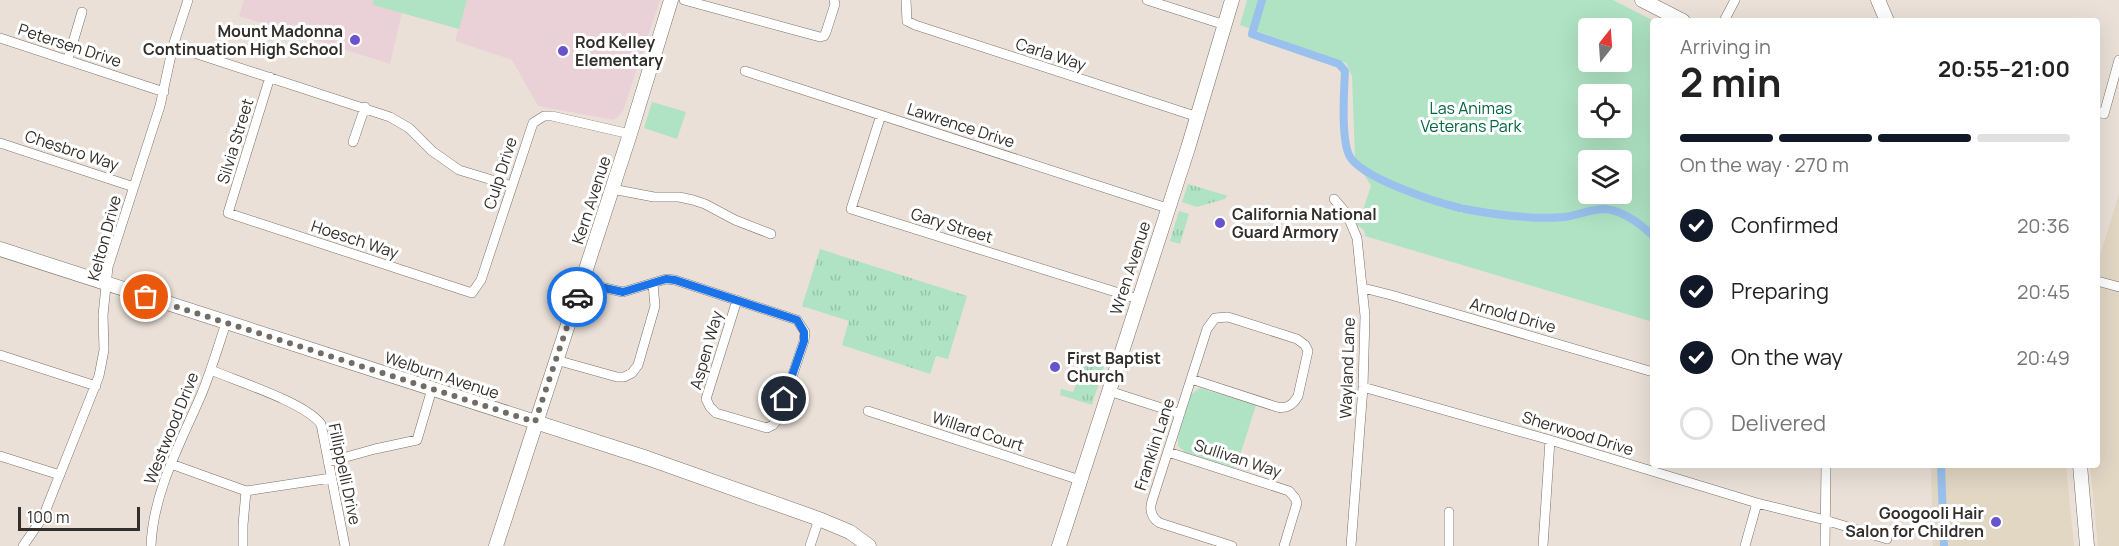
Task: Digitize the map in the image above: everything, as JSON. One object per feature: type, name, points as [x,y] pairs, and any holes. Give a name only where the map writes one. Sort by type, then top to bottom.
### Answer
[{"type":"street","name":"Kelton Drive","points":[[23,546],[43,518],[96,386],[104,350],[108,267],[164,92],[173,46],[188,0]]},
{"type":"street","name":"Kern Avenue","points":[[496,546],[630,134],[671,0]]},
{"type":"street","points":[[684,0],[812,35],[824,36],[835,4],[834,0]]},
{"type":"street","points":[[1147,0],[1225,25]]},
{"type":"street","name":"Wren Avenue","points":[[1059,546],[1198,117],[1232,0]]},
{"type":"street","points":[[1642,0],[1677,18]]},
{"type":"street","points":[[1726,18],[1735,0]]},
{"type":"street","points":[[1878,0],[1886,18]]},
{"type":"street","name":"Carla Way","points":[[905,4],[907,21],[923,29],[1198,117]]},
{"type":"street","points":[[68,60],[82,12]]},
{"type":"street","name":"Petersen Drive","points":[[0,38],[164,92]]},
{"type":"street","points":[[173,46],[390,117],[409,128],[432,151],[459,170],[512,186]]},
{"type":"street","points":[[2100,112],[2104,114],[2119,60]]},
{"type":"street","name":"Lawrence Drive","points":[[745,71],[1167,208]]},
{"type":"street","name":"Silvia Street","points":[[228,213],[270,77]]},
{"type":"street","points":[[353,142],[364,107]]},
{"type":"street","name":"Gary Street","points":[[881,115],[851,209],[1138,299]]},
{"type":"street","name":"Culp Drive","points":[[472,293],[481,280],[533,123],[544,116],[630,134]]},
{"type":"street","name":"Chesbro Way","points":[[0,143],[134,187]]},
{"type":"street","points":[[612,189],[654,197],[679,197],[693,200],[771,234]]},
{"type":"street","name":"Wayland Lane","points":[[1334,198],[1347,214],[1357,238],[1365,316],[1363,387],[1351,546]]},
{"type":"street","name":"Hoesch Way","points":[[228,213],[472,293]]},
{"type":"street","name":"Welburn Avenue","points":[[0,249],[647,458],[819,519],[850,532],[869,546]]},
{"type":"street","points":[[582,283],[623,292],[666,279],[737,300]]},
{"type":"street","points":[[2100,282],[2119,287]]},
{"type":"street","points":[[556,360],[616,377],[624,378],[632,373],[638,365],[655,306],[653,284]]},
{"type":"street","name":"Arnold Drive","points":[[1363,288],[1650,371]]},
{"type":"street","name":"Aspen Way","points":[[737,300],[797,320],[804,332],[804,341],[778,418],[773,425],[767,428],[716,413],[706,399],[737,300]]},
{"type":"street","name":"Franklin Lane","points":[[1191,379],[1277,407],[1287,407],[1298,396],[1308,359],[1307,348],[1300,340],[1228,317],[1215,318],[1207,329],[1191,379],[1168,452],[1151,505],[1151,513],[1160,523],[1232,546]]},
{"type":"street","name":"Westwood Drive","points":[[151,546],[157,505],[171,464],[211,370],[226,323]]},
{"type":"street","points":[[0,355],[96,386]]},
{"type":"street","name":"Fillippelli Drive","points":[[211,370],[297,406],[315,416],[321,424],[345,546]]},
{"type":"street","name":"Sherwood Drive","points":[[1363,387],[1550,440],[1757,503],[1825,519],[1887,539]]},
{"type":"street","points":[[328,462],[417,440],[432,389]]},
{"type":"street","points":[[1108,391],[1180,414]]},
{"type":"street","name":"Willard Court","points":[[867,411],[1080,480]]},
{"type":"street","points":[[1543,546],[1550,440]]},
{"type":"street","name":"Sullivan Way","points":[[1168,452],[1287,490],[1295,498],[1296,508],[1284,546]]},
{"type":"street","points":[[0,456],[60,475]]},
{"type":"street","points":[[171,464],[246,491],[331,478]]},
{"type":"street","points":[[1825,546],[1826,468]]},
{"type":"street","points":[[2080,468],[2087,546]]},
{"type":"street","points":[[243,546],[246,491]]},
{"type":"street","points":[[1745,546],[1757,503]]},
{"type":"street","points":[[1449,512],[1449,546]]},
{"type":"street","points":[[810,546],[819,519]]},
{"type":"shaded area","name":"Mount Madonna Continuation High School","points":[[244,0],[374,0],[374,5],[402,13],[390,64],[239,16]]},
{"type":"shaded area","name":"Rod Kelley Elementary","points":[[467,0],[660,0],[623,111],[614,120],[538,106],[512,60],[455,41]]},
{"type":"shaded area","points":[[2119,194],[2119,546],[2098,546],[2090,468],[2100,468],[2100,256]]},
{"type":"shaded area","points":[[1931,468],[2066,468],[2074,546],[1933,546]]},
{"type":"green space","points":[[374,0],[467,0],[459,29],[373,5]]},
{"type":"green space","name":"Las Animas Veterans Park","points":[[1247,0],[1613,0],[1650,19],[1650,321],[1365,236],[1364,230],[1356,224],[1354,218],[1361,216],[1371,186],[1355,157],[1352,76],[1346,63],[1240,25]]},
{"type":"green space","points":[[652,102],[686,112],[677,139],[644,128]]},
{"type":"green space","points":[[1188,184],[1227,195],[1225,199],[1197,207],[1182,202]]},
{"type":"green space","points":[[1179,211],[1189,214],[1180,244],[1170,241]]},
{"type":"green space","points":[[820,249],[967,296],[948,359],[936,356],[930,374],[842,345],[849,321],[802,306]]},
{"type":"green space","points":[[1073,349],[1106,359],[1092,405],[1060,395],[1061,389],[1073,392],[1083,368],[1083,361],[1071,356]]},
{"type":"green space","points":[[1200,388],[1256,405],[1236,468],[1185,452],[1178,446],[1178,437],[1191,394]]},
{"type":"waterway","points":[[1262,0],[1252,34],[1339,64],[1345,71],[1346,147],[1356,164],[1400,188],[1460,208]]},
{"type":"waterway","points":[[1465,209],[1540,218],[1568,216],[1604,209],[1631,218],[1650,233]]},
{"type":"waterway","points":[[1941,468],[1944,546]]},
{"type":"way so far","points":[[146,297],[535,422],[577,297]]},
{"type":"place","name":"Mount Madonna Continuation High School","points":[[355,40]]},
{"type":"place","name":"Rod Kelley Elementary","points":[[563,51]]},
{"type":"place","name":"California National Guard Armory","points":[[1220,223]]},
{"type":"place","name":"First Baptist Church","points":[[1055,367]]},
{"type":"place","name":"Googooli Hair Salon for Children","points":[[1996,522]]},
{"type":"route","points":[[577,297],[582,283],[623,292],[666,279],[797,320],[804,332],[804,341],[784,399]]}]
